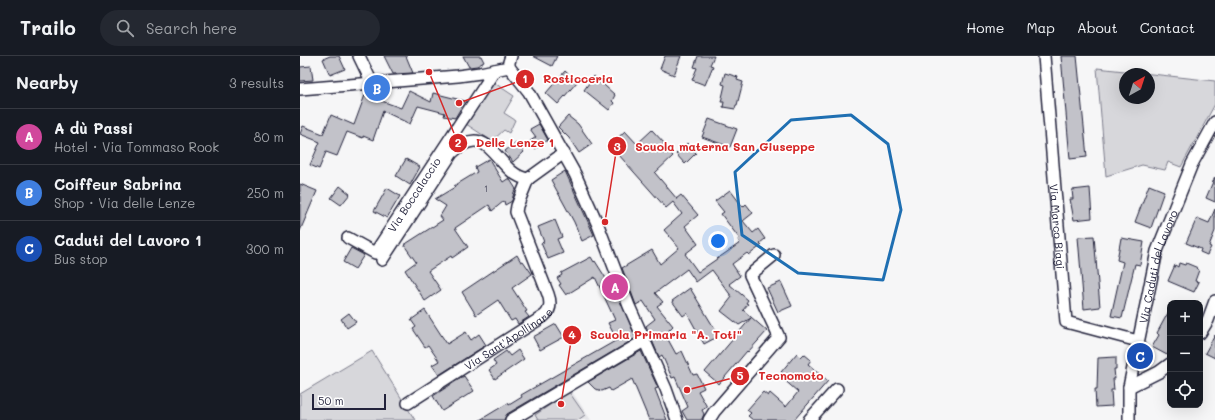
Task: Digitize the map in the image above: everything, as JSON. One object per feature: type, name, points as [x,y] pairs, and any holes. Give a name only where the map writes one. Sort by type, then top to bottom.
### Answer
[{"type":"street","points":[[358,56],[372,83]]},
{"type":"street","name":"Via Marco Biagi","points":[[1044,56],[1066,322],[1138,341]]},
{"type":"street","points":[[300,89],[480,73],[495,70],[510,62],[564,153],[598,225],[644,341],[666,389],[677,420]]},
{"type":"street","name":"Via Boccalaccio","points":[[348,238],[375,253],[495,70]]},
{"type":"street","name":"Via Caduti del Lavoro","points":[[1129,420],[1129,387],[1157,251],[1192,164],[1215,122]]},
{"type":"street","points":[[382,260],[452,153],[464,143],[474,141],[483,142],[512,172],[528,178],[564,153]]},
{"type":"street","name":"Via Sant'Apollinare","points":[[408,403],[548,312],[550,302],[548,294],[516,212],[528,178]]},
{"type":"street","points":[[709,420],[714,412],[779,337],[750,275],[774,255]]},
{"type":"street","points":[[1203,328],[1208,320],[1215,300]]},
{"type":"street","points":[[511,420],[644,341]]},
{"type":"street","points":[[1129,387],[1167,366]]},
{"type":"street","points":[[809,420],[837,388]]},
{"type":"highlighted area","points":[[851,115],[888,144],[901,210],[883,280],[798,273],[742,235],[735,172],[791,120]]},
{"type":"shaded area","points":[[1097,68],[1119,70],[1119,104],[1155,104],[1155,74],[1215,81],[1215,104],[1181,167],[1168,162],[1165,170],[1142,165],[1106,176]]},
{"type":"shaded area","points":[[493,82],[514,96],[504,113],[515,120],[509,133],[504,130],[492,141],[466,124]]},
{"type":"shaded area","points":[[372,351],[415,420],[300,420],[300,394]]},
{"type":"shaded area","points":[[569,387],[591,420],[514,420]]},
{"type":"shaded area","points":[[569,392],[585,415],[578,420],[538,420],[535,415]]},
{"type":"building","points":[[330,56],[339,56],[345,69],[330,75],[323,59]]},
{"type":"building","points":[[384,56],[406,56],[413,73],[393,74]]},
{"type":"building","points":[[463,56],[481,56],[484,62],[477,66],[469,67]]},
{"type":"building","points":[[533,56],[557,56],[552,66]]},
{"type":"building","points":[[665,56],[681,56],[674,75],[660,69]]},
{"type":"building","points":[[698,56],[714,56],[710,65],[713,66],[705,85],[692,80],[697,68],[694,67]]},
{"type":"building","points":[[1061,56],[1077,56],[1087,157],[1070,159]]},
{"type":"building","points":[[311,66],[313,80],[300,81],[300,67]]},
{"type":"building","points":[[565,71],[577,82],[558,104],[546,93]]},
{"type":"building","points":[[725,73],[738,77],[737,80],[743,82],[735,109],[723,107],[724,102],[721,102],[725,85],[722,84]]},
{"type":"building","points":[[594,76],[615,95],[612,101],[614,103],[609,110],[584,90]]},
{"type":"building","points":[[409,91],[431,102],[433,93],[465,101],[455,118],[444,116],[445,113],[418,106],[410,124],[383,111],[373,140],[347,132],[337,156],[326,152],[319,169],[310,165],[320,142],[300,134],[303,126],[323,134],[331,115],[354,125],[365,95],[401,108]]},
{"type":"building","points":[[568,116],[578,124],[592,144],[579,153],[569,138],[558,127]]},
{"type":"building","points":[[709,119],[737,129],[730,147],[702,137]]},
{"type":"building","points":[[539,124],[548,140],[535,149],[529,142],[536,137],[530,129]]},
{"type":"building","points":[[652,130],[665,144],[663,145],[673,156],[655,173],[677,199],[681,195],[698,215],[685,226],[698,244],[685,254],[698,272],[740,243],[738,240],[739,238],[721,214],[724,212],[715,201],[730,190],[743,207],[746,204],[753,213],[743,221],[753,233],[758,229],[765,239],[760,243],[762,245],[749,255],[747,253],[732,264],[740,276],[729,284],[748,300],[746,303],[748,304],[743,310],[767,331],[748,352],[747,351],[719,384],[705,372],[751,318],[739,325],[721,311],[732,297],[712,270],[696,282],[687,269],[655,293],[663,302],[657,306],[673,326],[665,334],[676,354],[682,351],[693,375],[697,374],[704,388],[698,391],[707,407],[702,410],[704,414],[700,420],[687,420],[682,411],[688,407],[675,377],[672,378],[662,355],[659,357],[646,326],[655,319],[643,301],[636,305],[622,268],[652,250],[660,264],[679,248],[664,230],[682,214],[673,202],[666,208],[610,145],[625,131],[637,144]]},
{"type":"building","points":[[516,142],[524,152],[513,162],[505,151]]},
{"type":"building","points":[[687,143],[696,153],[685,164],[676,154]]},
{"type":"building","points":[[406,159],[420,167],[410,185],[396,176]]},
{"type":"building","points":[[489,159],[503,182],[509,178],[516,189],[512,201],[505,205],[504,201],[492,211],[489,205],[455,228],[468,247],[452,258],[451,256],[428,271],[441,290],[425,301],[405,270],[416,262],[404,245],[443,220],[440,216],[446,206],[435,199],[477,172],[475,167]]},
{"type":"building","points":[[565,171],[594,235],[582,241],[574,222],[551,180]]},
{"type":"building","points":[[1215,177],[1215,202],[1206,198]]},
{"type":"building","points":[[300,184],[317,191],[300,231]]},
{"type":"building","points":[[1149,185],[1164,191],[1151,228],[1135,222]]},
{"type":"building","points":[[340,186],[350,194],[341,205],[331,198]]},
{"type":"building","points":[[387,188],[400,196],[387,218],[374,211]]},
{"type":"building","points":[[1090,188],[1092,218],[1074,220],[1070,199],[1073,199],[1072,190]]},
{"type":"building","points":[[1215,209],[1215,231],[1209,246],[1211,247],[1207,255],[1200,252],[1201,249],[1186,243],[1197,218],[1209,223]]},
{"type":"building","points":[[555,220],[562,237],[557,239],[563,253],[548,259],[541,243],[544,242],[538,227]]},
{"type":"building","points":[[1094,236],[1100,307],[1084,309],[1078,237]]},
{"type":"building","points":[[1121,238],[1144,242],[1140,265],[1135,264],[1122,318],[1111,316],[1123,262],[1117,260]]},
{"type":"building","points":[[351,248],[364,255],[355,269],[343,262]]},
{"type":"building","points":[[517,255],[532,274],[512,288],[527,311],[525,312],[529,317],[518,324],[515,319],[511,321],[498,300],[476,315],[462,292]]},
{"type":"building","points":[[591,257],[607,280],[611,279],[636,338],[507,414],[504,420],[480,420],[508,403],[509,405],[522,397],[521,395],[617,340],[608,323],[615,320],[595,277],[566,295],[559,285],[561,284],[557,278],[562,275],[561,273]]},
{"type":"building","points":[[1179,263],[1185,265],[1186,263],[1198,268],[1197,269],[1199,270],[1195,281],[1199,282],[1194,292],[1168,281],[1175,265],[1178,267]]},
{"type":"building","points":[[781,282],[792,306],[778,312],[767,288]]},
{"type":"building","points":[[690,288],[719,336],[704,344],[687,313],[683,316],[672,301]]},
{"type":"building","points":[[425,310],[447,344],[466,332],[471,340],[479,334],[486,345],[439,375],[432,365],[439,361],[428,345],[425,347],[413,329],[416,327],[411,320]]},
{"type":"building","points":[[349,313],[356,322],[347,328],[341,319]]},
{"type":"building","points":[[1167,315],[1167,355],[1152,347],[1159,335],[1157,333]]},
{"type":"building","points":[[556,324],[564,337],[540,350],[533,337]]},
{"type":"building","points":[[1215,335],[1215,358],[1205,353]]},
{"type":"building","points":[[518,350],[524,359],[495,379],[489,370],[496,365],[493,360],[506,351],[510,356]]},
{"type":"building","points":[[641,351],[658,388],[655,389],[667,420],[649,420],[632,379],[611,391],[609,388],[602,391],[595,389],[588,382]]},
{"type":"building","points":[[797,353],[801,357],[804,354],[811,360],[808,364],[828,381],[794,420],[753,420],[748,416],[751,413],[747,410],[763,392],[768,396],[770,393],[786,407],[798,392],[782,378],[785,375],[781,372]]},
{"type":"building","points":[[1116,357],[1116,369],[1114,369],[1115,379],[1113,379],[1114,390],[1111,390],[1112,406],[1096,407],[1095,389],[1097,389],[1098,358]]},
{"type":"building","points":[[464,376],[474,391],[442,411],[433,396]]},
{"type":"place","name":"Delle Lenze 1","points":[[429,72]]},
{"type":"place","name":"Coiffeur Sabrina","points":[[377,88]]},
{"type":"place","name":"Rosticceria","points":[[459,103]]},
{"type":"place","name":"Scuola materna San Giuseppe","points":[[605,222]]},
{"type":"place","name":"A dù Passi","points":[[615,287]]},
{"type":"place","name":"Caduti del Lavoro 1","points":[[1140,356]]},
{"type":"place","name":"Tecnomoto","points":[[687,390]]},
{"type":"place","name":"Scuola Primaria \"A. Toti\"","points":[[561,404]]}]
